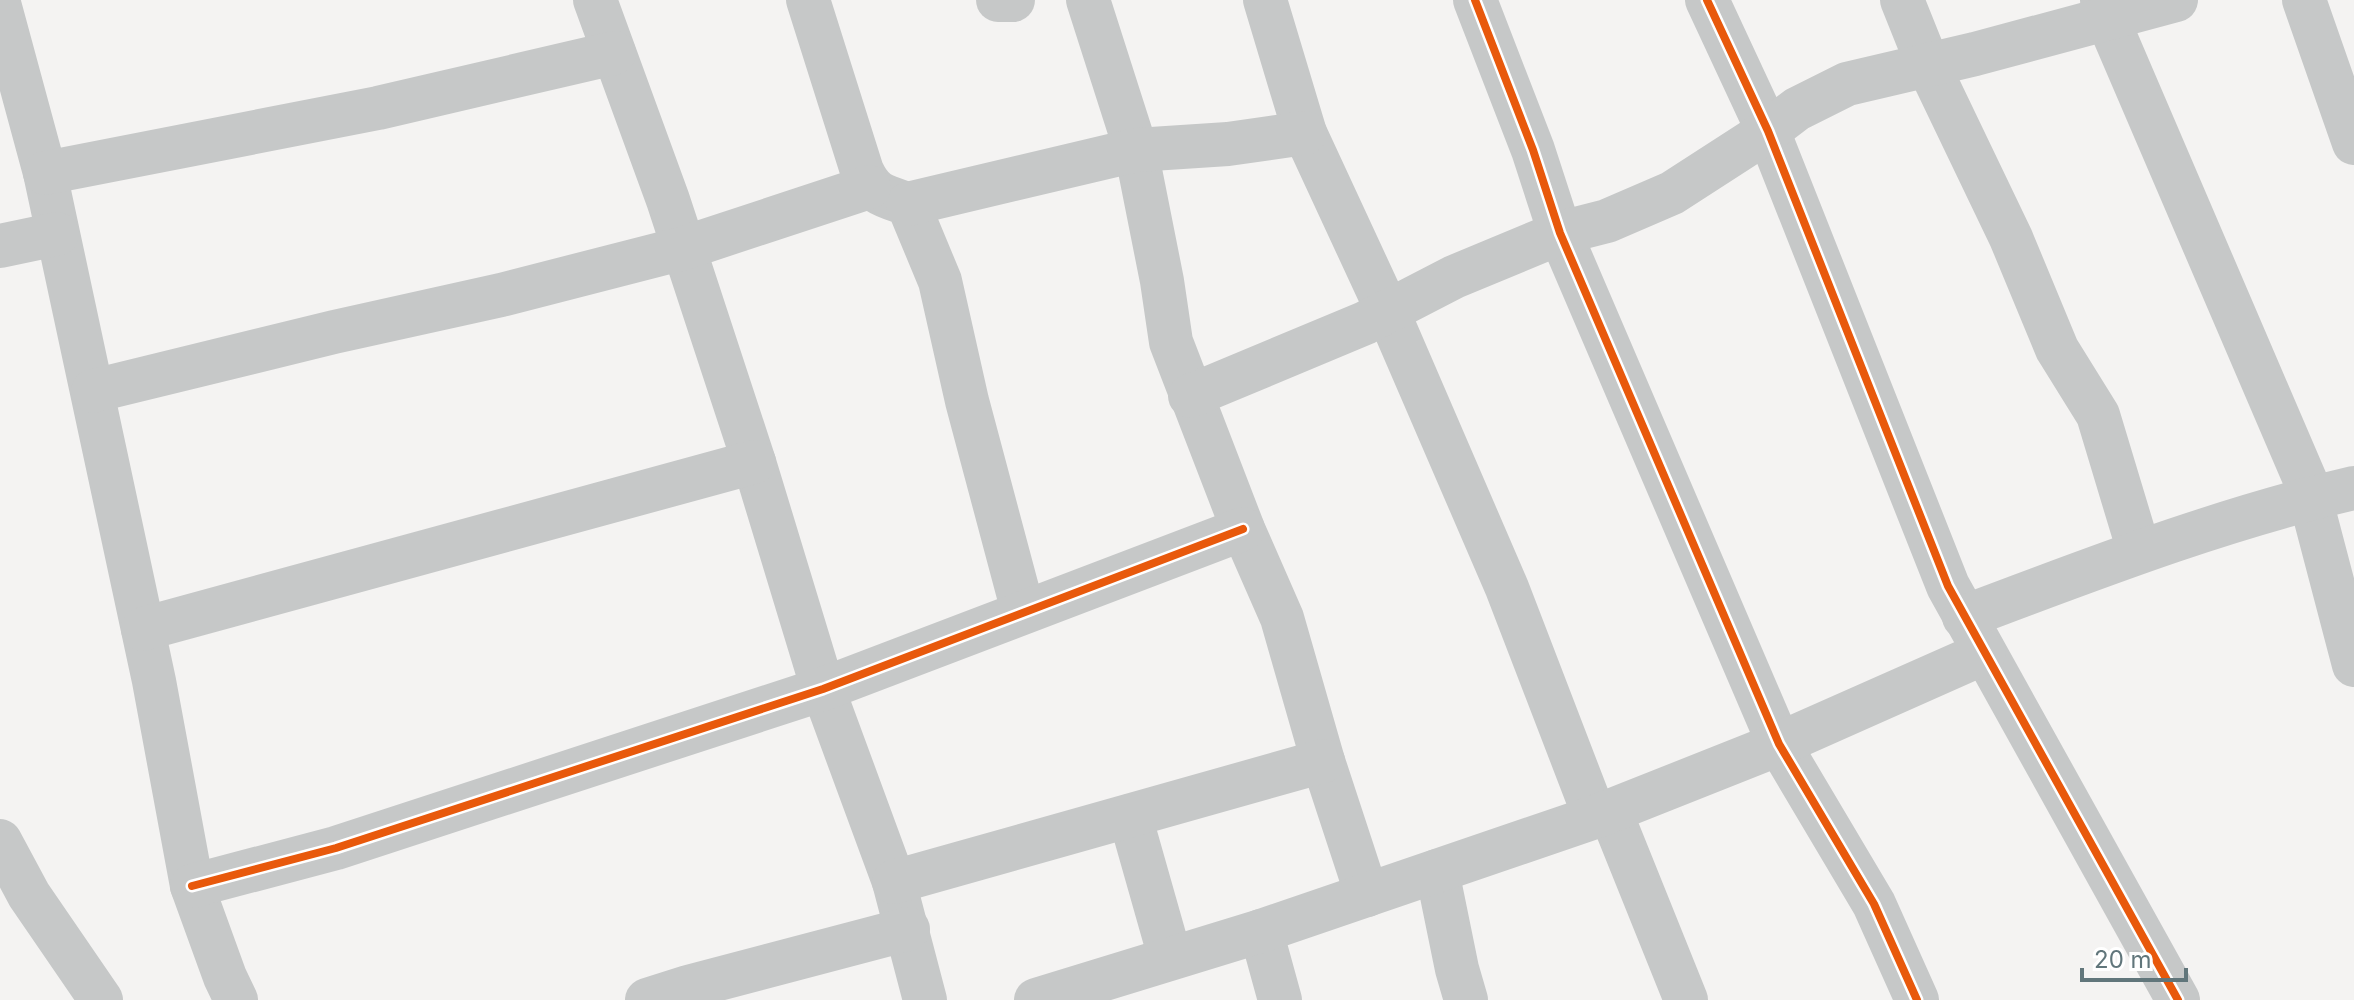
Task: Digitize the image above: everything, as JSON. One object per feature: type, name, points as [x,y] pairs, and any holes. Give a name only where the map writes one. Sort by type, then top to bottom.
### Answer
[{"type":"street","points":[[595,0],[684,248],[754,462],[823,689],[894,882],[925,1000]]},
{"type":"street","points":[[808,0],[862,171],[889,196],[940,281],[967,401],[1023,611]]},
{"type":"street","points":[[998,0],[1013,0]]},
{"type":"street","points":[[1088,0],[1136,150],[1171,342],[1243,529],[1282,618],[1323,761],[1367,895]]},
{"type":"street","points":[[1265,0],[1305,133],[1387,310],[1602,814],[1686,1000]]},
{"type":"street","points":[[1475,0],[1528,137],[1560,233],[1779,744],[1874,904],[1917,1000]]},
{"type":"street","points":[[1707,0],[1768,131],[1948,586],[2178,1000]]},
{"type":"street","points":[[1902,0],[1928,65],[2011,238],[2057,349],[2098,415],[2139,551]]},
{"type":"street","points":[[1190,396],[1365,323],[1454,277],[1560,233],[1607,221],[1672,193],[1797,109],[1847,84],[1928,65],[2104,9],[2176,0]]},
{"type":"street","points":[[2304,0],[2354,143]]},
{"type":"street","points":[[2104,9],[2300,468],[2354,665]]},
{"type":"street","points":[[0,10],[45,173],[93,391],[192,886],[236,1000]]},
{"type":"street","points":[[45,173],[378,108],[614,53]]},
{"type":"street","points":[[93,391],[501,295],[889,196],[1136,150],[1228,144],[1305,133]]},
{"type":"street","points":[[0,246],[57,234]]},
{"type":"street","points":[[143,629],[754,462]]},
{"type":"street","points":[[1054,998],[1602,814],[1779,744],[1974,635],[2139,551],[2310,498],[2354,488]]},
{"type":"street","points":[[192,886],[336,848],[823,689],[1243,529]]},
{"type":"street","points":[[894,882],[1323,761]]},
{"type":"street","points":[[1130,816],[1170,957]]},
{"type":"street","points":[[0,841],[14,900],[101,1000]]},
{"type":"street","points":[[1437,871],[1466,1000]]},
{"type":"street","points":[[647,1000],[908,929]]},
{"type":"street","points":[[1261,931],[1280,1000]]},
{"type":"cycle path","points":[[1475,0],[1533,150],[1560,233],[1779,744],[1874,904],[1917,1000]]},
{"type":"cycle path","points":[[1707,0],[1768,131],[1948,586],[2178,1000]]},
{"type":"cycle path","points":[[192,886],[336,848],[823,689],[1243,529]]}]
